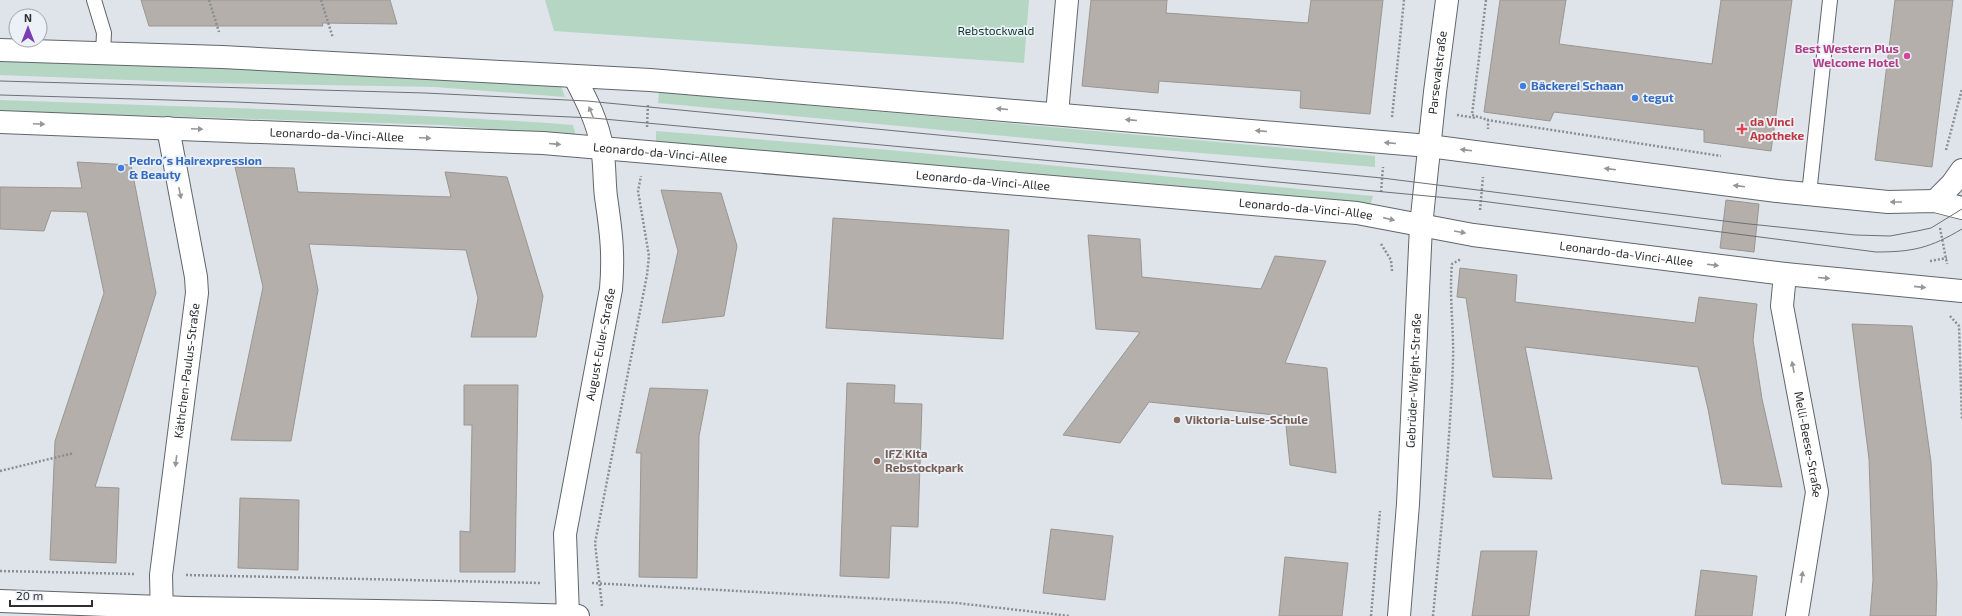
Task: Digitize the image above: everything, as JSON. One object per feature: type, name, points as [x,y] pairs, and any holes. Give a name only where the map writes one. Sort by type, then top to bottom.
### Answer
[{"type":"street","points":[[1057,114],[1067,0]]},
{"type":"street","name":"Parsevalstraße","points":[[1429,146],[1447,0]]},
{"type":"street","points":[[0,50],[340,63],[650,80],[1429,146],[1810,194],[1888,202],[1935,201],[1962,208]]},
{"type":"street","name":"August-Euler-Straße","points":[[568,616],[565,534],[612,282],[613,241],[604,178],[603,149],[593,118],[574,76]]},
{"type":"street","name":"Leonardo-da-Vinci-Allee","points":[[0,122],[543,143],[1379,216],[1421,226],[1472,235],[1785,274],[1962,291]]},
{"type":"street","name":"Käthchen-Paulus-Straße","points":[[162,612],[162,575],[197,293],[196,277],[168,128]]},
{"type":"street","name":"Gebrüder-Wright-Straße","points":[[1399,616],[1408,496],[1421,226],[1429,146]]},
{"type":"street","points":[[1935,201],[1952,184],[1962,170]]},
{"type":"street","name":"Melli-Beese-Straße","points":[[1785,274],[1782,306],[1816,492],[1797,616]]},
{"type":"street","points":[[0,600],[162,612],[578,616]]},
{"type":"lane","points":[[94,0],[104,33],[103,53]]},
{"type":"lane","points":[[1810,194],[1830,0]]},
{"type":"path","points":[[209,0],[227,58]]},
{"type":"path","points":[[320,0],[340,63]]},
{"type":"path","points":[[1404,0],[1392,119],[1433,111],[1725,157]]},
{"type":"path","points":[[1486,0],[1472,115],[1488,120]]},
{"type":"path","points":[[1433,616],[1443,506],[1453,360],[1450,284],[1452,264],[1470,255],[1472,235],[1480,211],[1488,120]]},
{"type":"path","points":[[1386,142],[1379,216],[1379,241],[1391,260],[1392,276]]},
{"type":"path","points":[[1962,326],[1959,326],[1962,420]]},
{"type":"path","points":[[0,471],[74,453]]},
{"type":"path","points":[[1371,616],[1380,505]]},
{"type":"path","points":[[0,571],[599,583],[957,603],[1070,616]]},
{"type":"green space","name":"Rebstockwald","points":[[545,0],[1029,0],[1024,63],[554,31]]},
{"type":"green space","points":[[0,61],[361,73],[551,84],[561,86],[565,97],[435,87],[206,83],[0,75]]},
{"type":"green space","points":[[659,92],[1375,156],[1375,167],[1089,144],[658,103]]},
{"type":"green space","points":[[0,100],[286,110],[501,120],[573,125],[576,136],[442,125],[0,111]]},
{"type":"green space","points":[[656,131],[889,150],[1373,196],[1370,206],[656,144]]},
{"type":"building","points":[[141,0],[390,0],[397,24],[322,23],[323,26],[149,26]]},
{"type":"building","points":[[1091,0],[1167,0],[1166,13],[1308,23],[1311,0],[1383,0],[1370,114],[1300,108],[1301,91],[1159,81],[1158,93],[1082,86]]},
{"type":"building","points":[[1500,0],[1566,0],[1559,44],[1712,64],[1721,0],[1792,0],[1771,151],[1704,142],[1704,130],[1554,112],[1550,121],[1484,112]]},
{"type":"building","points":[[1895,0],[1953,0],[1932,167],[1875,160]]},
{"type":"building","points":[[77,162],[131,165],[156,293],[95,487],[119,488],[116,563],[50,560],[55,441],[104,293],[87,212],[51,211],[44,231],[0,229],[0,187],[82,188]]},
{"type":"building","points":[[235,167],[294,168],[298,192],[451,197],[445,172],[507,177],[543,296],[536,337],[471,337],[478,298],[466,250],[309,244],[318,290],[291,441],[231,440],[263,287]]},
{"type":"building","points":[[661,190],[721,193],[737,246],[724,316],[662,323],[678,251]]},
{"type":"building","points":[[1726,200],[1759,204],[1754,252],[1720,248]]},
{"type":"building","points":[[833,218],[1009,230],[1003,339],[826,328]]},
{"type":"building","points":[[1088,235],[1140,239],[1142,277],[1261,289],[1275,256],[1326,261],[1285,363],[1327,368],[1336,473],[1290,465],[1285,416],[1149,402],[1120,443],[1063,435],[1140,332],[1096,329]]},
{"type":"building","points":[[1460,268],[1517,275],[1515,302],[1695,323],[1699,297],[1757,304],[1753,340],[1762,399],[1782,487],[1722,484],[1708,409],[1698,367],[1525,347],[1552,479],[1493,477],[1466,298],[1457,297]]},
{"type":"building","points":[[1852,324],[1912,326],[1931,462],[1937,584],[1936,616],[1870,616],[1873,580],[1869,459]]},
{"type":"building","points":[[847,383],[895,385],[894,403],[922,404],[918,527],[891,526],[889,578],[840,576]]},
{"type":"building","points":[[464,385],[518,385],[515,572],[460,572],[460,531],[470,532],[472,425],[464,425]]},
{"type":"building","points":[[650,388],[708,390],[699,436],[697,578],[639,577],[641,453],[636,453]]},
{"type":"building","points":[[240,498],[299,500],[298,570],[238,568]]},
{"type":"building","points":[[1051,529],[1113,536],[1105,600],[1043,593]]},
{"type":"building","points":[[1481,551],[1537,551],[1529,616],[1472,616]]},
{"type":"building","points":[[1285,557],[1348,563],[1342,616],[1279,616]]},
{"type":"building","points":[[1701,570],[1757,576],[1752,616],[1695,616]]},
{"type":"tram line","points":[[0,81],[425,93],[587,101],[1382,178],[1740,223],[1855,235],[1890,236],[1931,228],[1962,209]]},
{"type":"tram line","points":[[0,95],[236,102],[593,118],[1481,201],[1876,252],[1901,251],[1921,248],[1940,241],[1962,229]]},
{"type":"place","name":"Best Western Plus Welcome Hotel","points":[[1907,56]]},
{"type":"place","name":"Bäckerei Schaan","points":[[1523,86]]},
{"type":"place","name":"tegut","points":[[1635,98]]},
{"type":"place","name":"da Vinci Apotheke","points":[[1742,129]]},
{"type":"place","name":"Pedro´s Hairexpression & Beauty","points":[[121,168]]},
{"type":"place","name":"Viktoria-Luise-Schule","points":[[1177,420]]},
{"type":"place","name":"IFZ Kita Rebstockpark","points":[[877,461]]}]
